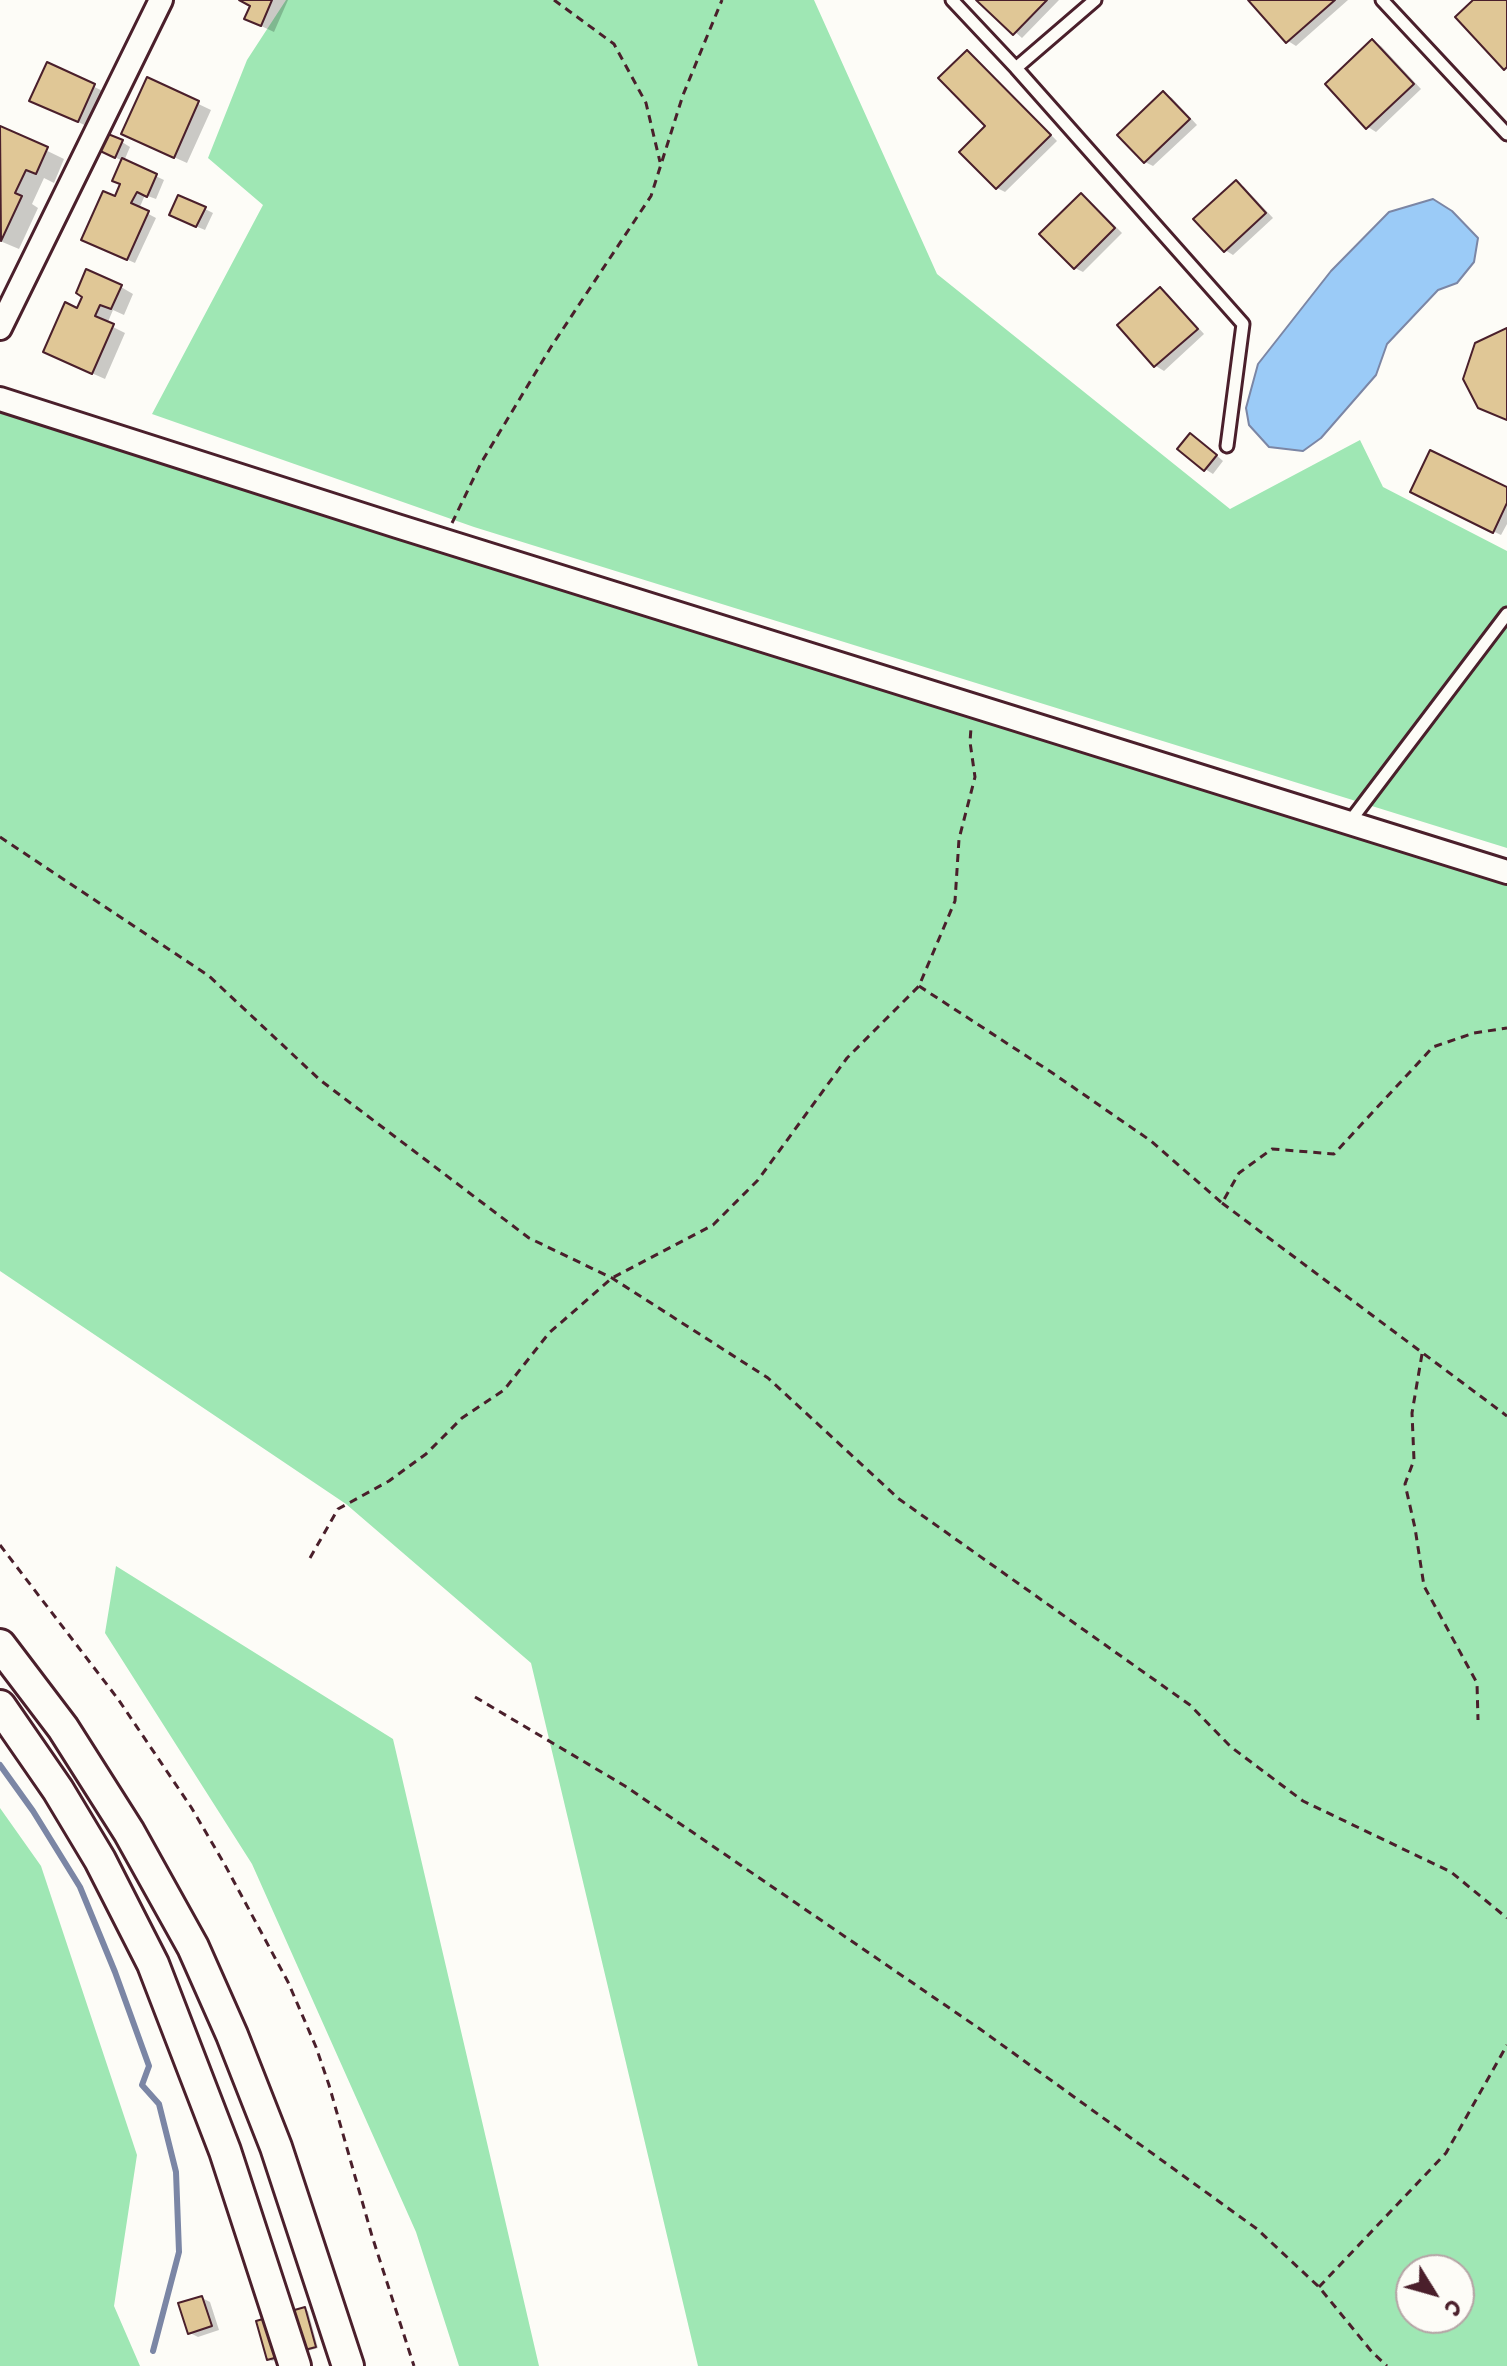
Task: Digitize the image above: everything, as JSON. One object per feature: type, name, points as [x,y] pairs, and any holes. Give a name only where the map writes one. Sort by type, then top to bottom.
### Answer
[{"type":"street","points":[[0,328],[161,0]]},
{"type":"street","points":[[0,399],[443,541],[1507,872]]},
{"type":"street","points":[[0,1645],[63,1728],[129,1832],[193,1947],[276,2147],[348,2366]]},
{"type":"street","points":[[0,1706],[58,1790],[100,1860],[153,1964],[225,2151],[295,2366]]},
{"type":"lane","points":[[952,0],[1243,324],[1227,446]]},
{"type":"lane","points":[[1016,68],[1095,0]]},
{"type":"lane","points":[[1382,0],[1507,134]]},
{"type":"lane","points":[[1348,824],[1507,614]]},
{"type":"path","points":[[554,0],[614,44],[646,103],[661,165]]},
{"type":"path","points":[[443,541],[481,463],[551,347],[651,196],[683,95],[722,0]]},
{"type":"path","points":[[310,1558],[338,1509],[389,1481],[426,1454],[462,1418],[504,1390],[549,1333],[612,1278],[713,1225],[758,1180],[847,1058],[919,986],[955,901],[959,839],[975,777],[970,742],[972,705]]},
{"type":"path","points":[[0,837],[209,976],[320,1080],[529,1238],[612,1278],[768,1378],[899,1499],[1190,1705],[1231,1747],[1303,1801],[1451,1872],[1507,1918]]},
{"type":"path","points":[[919,986],[1151,1141],[1222,1203],[1507,1416]]},
{"type":"path","points":[[1222,1203],[1239,1173],[1272,1149],[1334,1154],[1433,1047],[1474,1033],[1507,1028]]},
{"type":"path","points":[[1422,1354],[1412,1413],[1414,1460],[1405,1484],[1424,1586],[1477,1683],[1478,1720]]},
{"type":"path","points":[[0,1545],[126,1709],[191,1807],[288,1982],[329,2085],[372,2236],[414,2366]]},
{"type":"path","points":[[475,1697],[625,1786],[980,2029],[1257,2229],[1319,2287],[1387,2366]]},
{"type":"path","points":[[1319,2287],[1446,2153],[1507,2045]]},
{"type":"green space","points":[[286,0],[814,0],[937,274],[1230,509],[1360,440],[1383,487],[1507,551],[1507,848],[474,527],[152,414],[263,205],[208,158],[247,60]]},
{"type":"green space","points":[[0,412],[1507,885],[1507,2366],[698,2366],[531,1663],[346,1504],[0,1271]]},
{"type":"green space","points":[[116,1566],[393,1739],[539,2366],[459,2366],[416,2232],[252,1864],[105,1633]]},
{"type":"green space","points":[[0,1808],[41,1866],[137,2155],[114,2306],[140,2366],[0,2366]]},
{"type":"water","points":[[1433,199],[1452,211],[1478,238],[1474,262],[1457,283],[1438,290],[1387,344],[1376,375],[1321,438],[1303,451],[1269,447],[1249,425],[1246,408],[1258,364],[1331,271],[1389,212]]},
{"type":"building","points":[[239,0],[272,0],[261,26],[244,19],[250,6]]},
{"type":"building","points":[[976,0],[1047,0],[1013,35]]},
{"type":"building","points":[[1248,0],[1335,0],[1286,43]]},
{"type":"building","points":[[1473,0],[1507,0],[1507,67],[1504,70],[1455,17]]},
{"type":"building","points":[[1372,39],[1414,84],[1366,129],[1325,84]]},
{"type":"building","points":[[967,50],[1051,135],[996,189],[959,152],[985,126],[938,78]]},
{"type":"building","points":[[47,62],[95,84],[78,122],[29,101]]},
{"type":"building","points":[[147,77],[199,101],[174,158],[121,134]]},
{"type":"building","points":[[1163,91],[1190,119],[1144,163],[1117,135]]},
{"type":"building","points":[[0,126],[48,147],[36,174],[26,170],[15,193],[22,196],[1,241]]},
{"type":"building","points":[[103,132],[123,140],[115,158],[96,149]]},
{"type":"building","points":[[122,158],[157,174],[147,197],[137,192],[131,203],[149,211],[127,260],[81,240],[103,191],[115,196],[120,184],[112,181]]},
{"type":"building","points":[[1236,180],[1266,213],[1224,252],[1193,219]]},
{"type":"building","points":[[1081,193],[1115,228],[1074,269],[1039,234]]},
{"type":"building","points":[[178,195],[206,207],[196,227],[169,215]]},
{"type":"building","points":[[86,269],[122,285],[111,309],[100,305],[95,316],[114,324],[92,374],[43,352],[65,302],[77,308],[82,297],[76,293]]},
{"type":"building","points":[[1160,287],[1198,329],[1154,367],[1117,325]]},
{"type":"building","points":[[1507,328],[1507,420],[1478,408],[1463,379],[1475,343]]},
{"type":"building","points":[[1190,433],[1217,455],[1204,471],[1177,449]]},
{"type":"building","points":[[1430,450],[1507,487],[1507,503],[1493,533],[1410,492]]},
{"type":"building","points":[[202,2296],[212,2326],[188,2334],[178,2303]]},
{"type":"building","points":[[305,2307],[316,2347],[267,2360],[256,2321]]},
{"type":"waterway","points":[[0,1765],[80,1887],[149,2066],[142,2085],[159,2104],[176,2172],[179,2252],[153,2351]]}]
